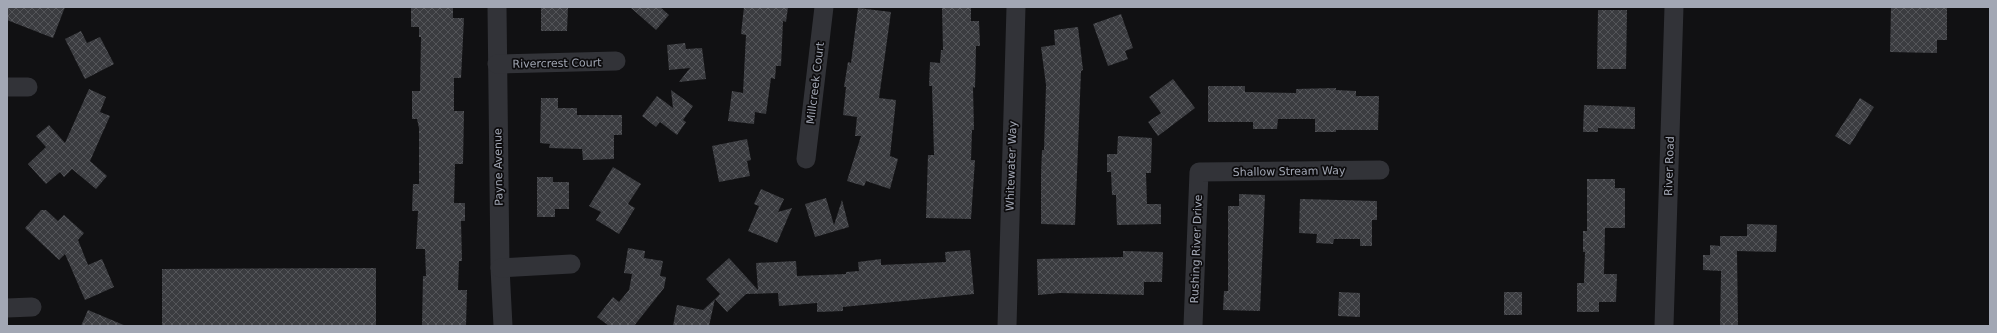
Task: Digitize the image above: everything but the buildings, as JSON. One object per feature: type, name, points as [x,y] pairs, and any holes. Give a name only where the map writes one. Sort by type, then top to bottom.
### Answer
[{"type":"street","name":"Payne Avenue","points":[[497,7],[500,268],[503,326]]},
{"type":"street","name":"Millcreek Court","points":[[806,159],[824,7]]},
{"type":"street","name":"Whitewater Way","points":[[1007,326],[1016,7]]},
{"type":"street","name":"River Road","points":[[1664,326],[1674,7]]},
{"type":"street","name":"Rivercrest Court","points":[[497,64],[616,61]]},
{"type":"street","points":[[7,87],[28,87]]},
{"type":"street","name":"Shallow Stream Way","points":[[1199,172],[1380,170]]},
{"type":"street","name":"Rushing River Drive","points":[[1193,326],[1199,172]]},
{"type":"street","points":[[500,268],[571,264]]},
{"type":"street","points":[[7,308],[32,308]]}]
